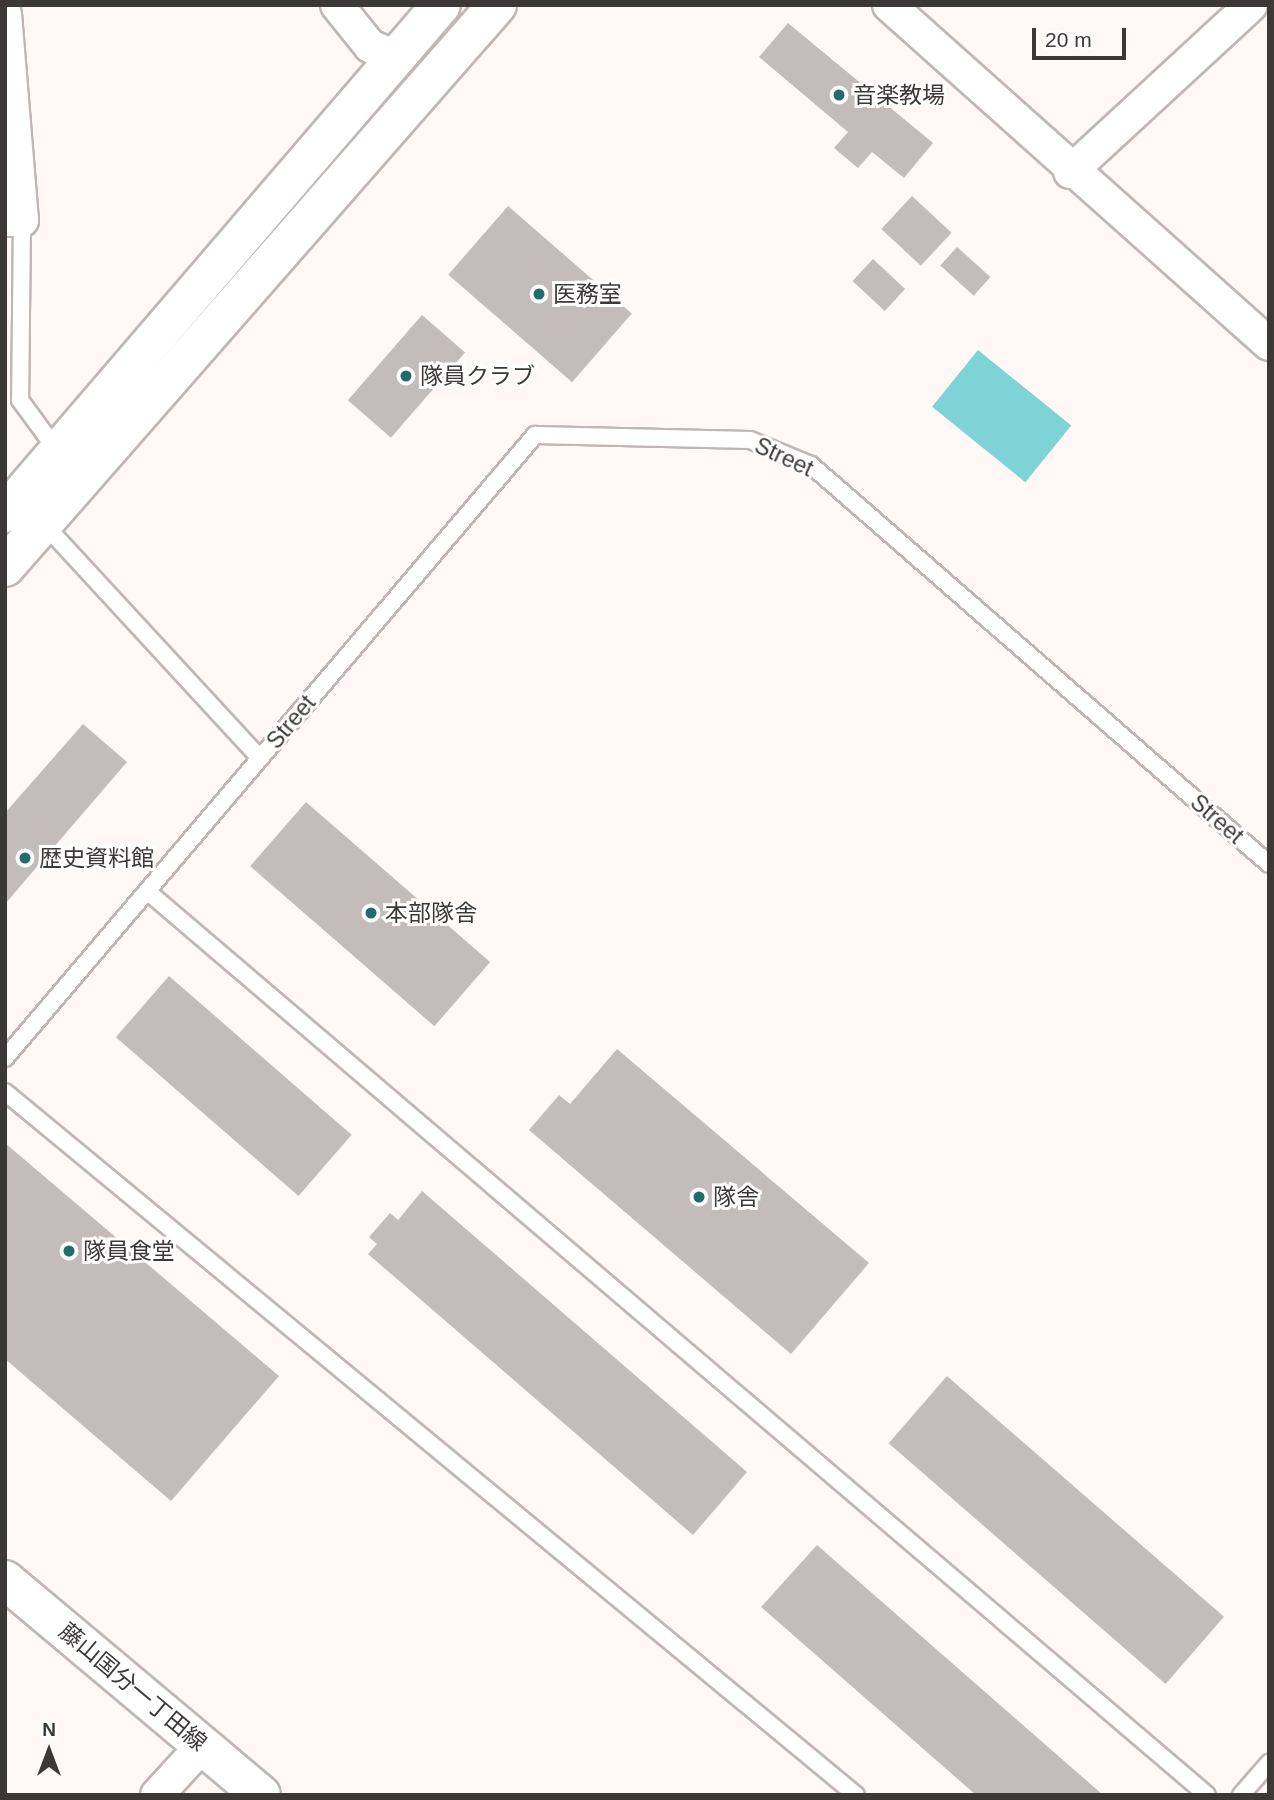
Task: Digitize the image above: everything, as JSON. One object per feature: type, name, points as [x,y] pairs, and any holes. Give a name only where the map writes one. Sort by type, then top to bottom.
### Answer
[{"type":"street","points":[[337,5],[370,46],[396,57]]},
{"type":"street","points":[[5,567],[18,507],[441,5]]},
{"type":"street","points":[[18,507],[497,5]]},
{"type":"street","points":[[889,5],[1070,172],[1269,344]]},
{"type":"street","points":[[1070,172],[1251,5]]},
{"type":"street","points":[[5,14],[13,220]]},
{"type":"street","name":"藤山国分一丁田線","points":[[5,1580],[261,1795]]},
{"type":"street","points":[[157,1795],[202,1746]]},
{"type":"lane","points":[[13,220],[20,400],[60,454]]},
{"type":"lane","name":"Street","points":[[260,758],[535,435],[750,440],[811,465],[1269,864]]},
{"type":"lane","points":[[5,1058],[260,758],[18,507]]},
{"type":"lane","points":[[147,891],[1207,1795]]},
{"type":"lane","points":[[5,1092],[856,1795]]},
{"type":"lane","points":[[1241,1795],[1269,1763]]},
{"type":"water","points":[[978,350],[1071,426],[1025,482],[932,407]]},
{"type":"building","name":"音楽教場","points":[[788,23],[933,143],[904,178],[872,152],[858,168],[834,148],[848,132],[759,57]]},
{"type":"building","points":[[912,196],[951,233],[921,266],[881,229]]},
{"type":"building","name":"医務室","points":[[508,206],[632,314],[572,382],[448,275]]},
{"type":"building","points":[[957,247],[990,277],[974,296],[940,266]]},
{"type":"building","points":[[873,259],[905,289],[885,311],[853,281]]},
{"type":"building","name":"隊員クラブ","points":[[422,315],[465,352],[391,438],[348,400]]},
{"type":"building","name":"歴史資料館","points":[[83,724],[127,762],[5,904],[5,813]]},
{"type":"building","name":"本部隊舎","points":[[306,802],[490,962],[434,1026],[250,866]]},
{"type":"building","points":[[169,976],[352,1135],[298,1196],[116,1037]]},
{"type":"building","name":"隊舎","points":[[617,1049],[869,1263],[791,1354],[529,1130],[559,1095],[570,1104]]},
{"type":"building","name":"隊員食堂","points":[[5,1143],[279,1376],[171,1501],[5,1359]]},
{"type":"building","points":[[422,1191],[747,1472],[693,1535],[368,1254],[377,1244],[369,1237],[390,1213],[398,1220]]},
{"type":"building","points":[[947,1376],[1224,1617],[1166,1684],[889,1443]]},
{"type":"building","points":[[817,1545],[1103,1795],[976,1795],[761,1607]]},
{"type":"place","name":"音楽教場","points":[[839,95]]},
{"type":"place","name":"医務室","points":[[539,294]]},
{"type":"place","name":"隊員クラブ","points":[[406,376]]},
{"type":"place","name":"歴史資料館","points":[[25,858]]},
{"type":"place","name":"本部隊舎","points":[[371,913]]},
{"type":"place","name":"隊舎","points":[[699,1197]]},
{"type":"place","name":"隊員食堂","points":[[69,1251]]}]
